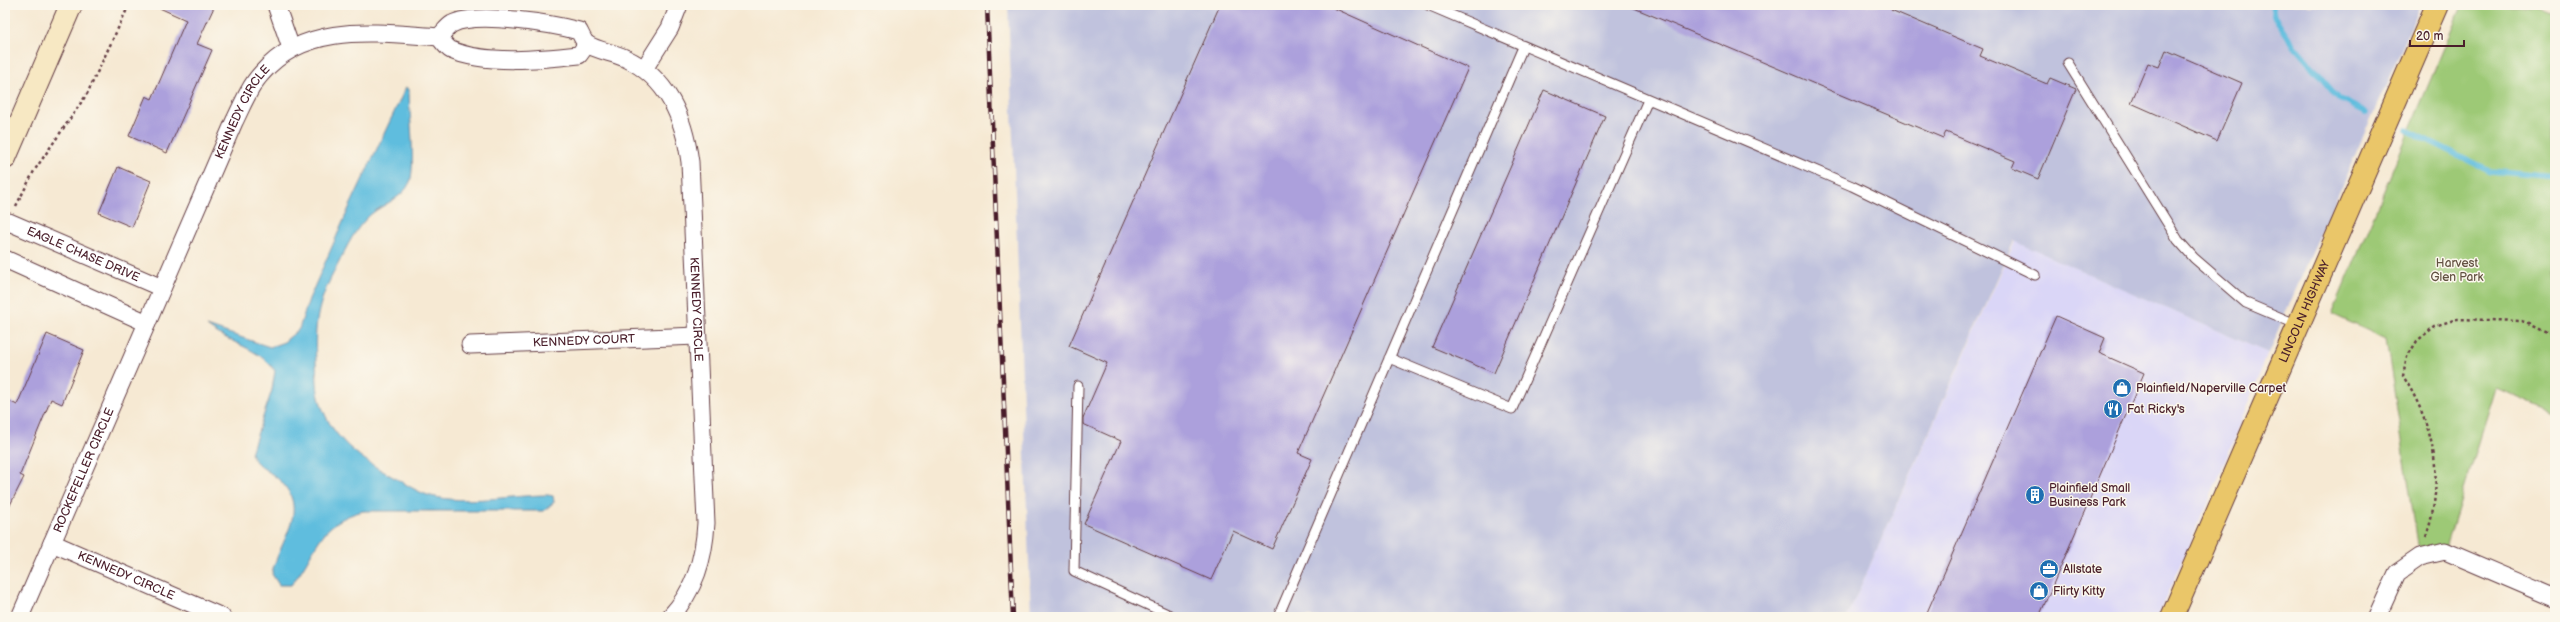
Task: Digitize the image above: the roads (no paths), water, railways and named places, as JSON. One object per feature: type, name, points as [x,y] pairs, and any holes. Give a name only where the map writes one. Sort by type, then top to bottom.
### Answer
[{"type":"main road","name":"LINCOLN HIGHWAY","points":[[2172,617],[2437,5]]},
{"type":"street","points":[[5,158],[71,5]]},
{"type":"street","points":[[276,5],[291,48]]},
{"type":"street","points":[[644,69],[670,28],[679,5]]},
{"type":"street","name":"KENNEDY CIRCLE","points":[[147,323],[250,90],[260,74],[291,48],[317,38],[340,33],[369,32],[439,37],[452,24],[462,21],[519,20],[551,24],[579,31],[587,44],[625,58],[644,69],[664,88],[674,103],[682,121],[687,140],[706,523],[705,547],[700,568],[690,589],[670,617]]},
{"type":"street","points":[[439,37],[450,50],[492,59],[540,60],[579,55],[587,44]]},
{"type":"street","name":"EAGLE CHASE DRIVE","points":[[5,222],[9,222],[162,288]]},
{"type":"street","points":[[5,259],[147,323]]},
{"type":"street","name":"ROCKEFELLER CIRCLE","points":[[20,617],[147,323]]},
{"type":"street","name":"KENNEDY COURT","points":[[470,345],[697,336]]},
{"type":"street","name":"KENNEDY CIRCLE","points":[[52,543],[222,617]]},
{"type":"street","points":[[2378,617],[2397,573],[2420,557],[2445,551],[2555,598]]},
{"type":"lane","points":[[1428,5],[1523,47],[1852,186],[2035,275]]},
{"type":"lane","points":[[1278,617],[1523,47]]},
{"type":"lane","points":[[2068,63],[2178,240],[2194,258],[2246,303],[2298,325]]},
{"type":"lane","points":[[1389,358],[1512,409],[1648,100]]},
{"type":"lane","points":[[1078,386],[1074,571],[1174,617]]},
{"type":"water","points":[[406,87],[409,89],[412,150],[412,174],[410,182],[402,193],[371,214],[356,231],[328,284],[320,305],[316,326],[317,383],[321,404],[326,416],[340,438],[359,456],[421,493],[445,499],[459,500],[548,495],[553,496],[554,502],[544,511],[363,511],[348,516],[336,523],[320,540],[291,585],[279,585],[272,574],[291,524],[293,513],[292,501],[287,490],[277,478],[259,465],[251,453],[272,390],[275,371],[269,363],[252,351],[215,332],[207,326],[270,347],[284,342],[299,329],[309,299],[349,208]]},
{"type":"waterway","points":[[2272,5],[2274,16],[2295,47],[2339,99],[2366,112]]},
{"type":"waterway","points":[[2407,130],[2491,171],[2555,177]]},
{"type":"railway","points":[[987,5],[1013,617]]},
{"type":"place","name":"Plainfield/Naperville Carpet","points":[[2122,388]]},
{"type":"place","name":"Fat Ricky's","points":[[2113,409]]},
{"type":"place","name":"Plainfield Small Business Park","points":[[2035,495]]},
{"type":"place","name":"Allstate","points":[[2049,569]]},
{"type":"place","name":"Flirty Kitty","points":[[2039,591]]},
{"type":"park label","name":"Harvest Glen Park","points":[[2457,270]]}]
